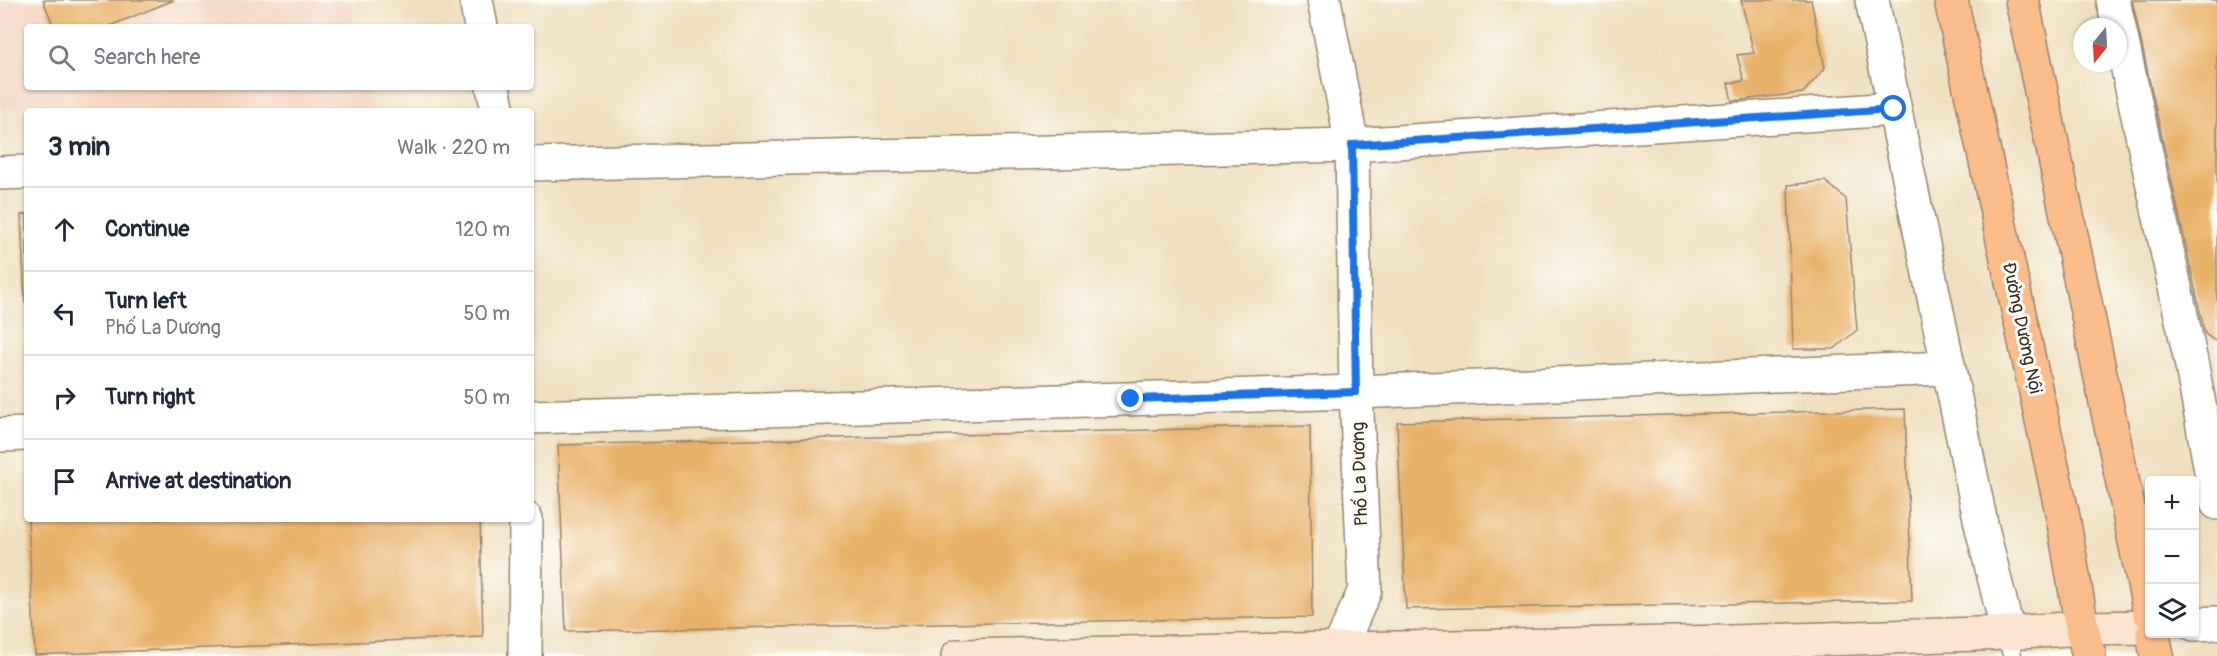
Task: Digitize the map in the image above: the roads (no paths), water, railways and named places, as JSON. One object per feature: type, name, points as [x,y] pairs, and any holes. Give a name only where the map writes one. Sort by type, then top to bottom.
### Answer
[{"type":"main road","name":"Đường Dương Nội","points":[[1951,0],[2063,517],[2085,642]]},
{"type":"main road","points":[[2022,0],[2145,589]]},
{"type":"main road","points":[[2154,638],[2157,656]]},
{"type":"street","points":[[476,0],[480,24]]},
{"type":"street","name":"Phố La Dương","points":[[1324,0],[1352,145],[1356,392],[1365,590],[1337,653]]},
{"type":"street","points":[[1872,0],[1947,368],[2010,645]]},
{"type":"street","points":[[2113,0],[2204,366],[2217,503]]},
{"type":"street","points":[[494,90],[497,108]]},
{"type":"street","points":[[534,165],[1352,145],[1894,109]]},
{"type":"street","points":[[0,172],[24,172]]},
{"type":"street","points":[[534,417],[1356,392],[1947,368]]},
{"type":"street","points":[[0,435],[24,434]]},
{"type":"street","points":[[525,656],[526,522]]},
{"type":"street","points":[[2199,624],[2217,623]]},
{"type":"street","points":[[958,656],[2010,645],[2085,642],[2145,628]]}]
